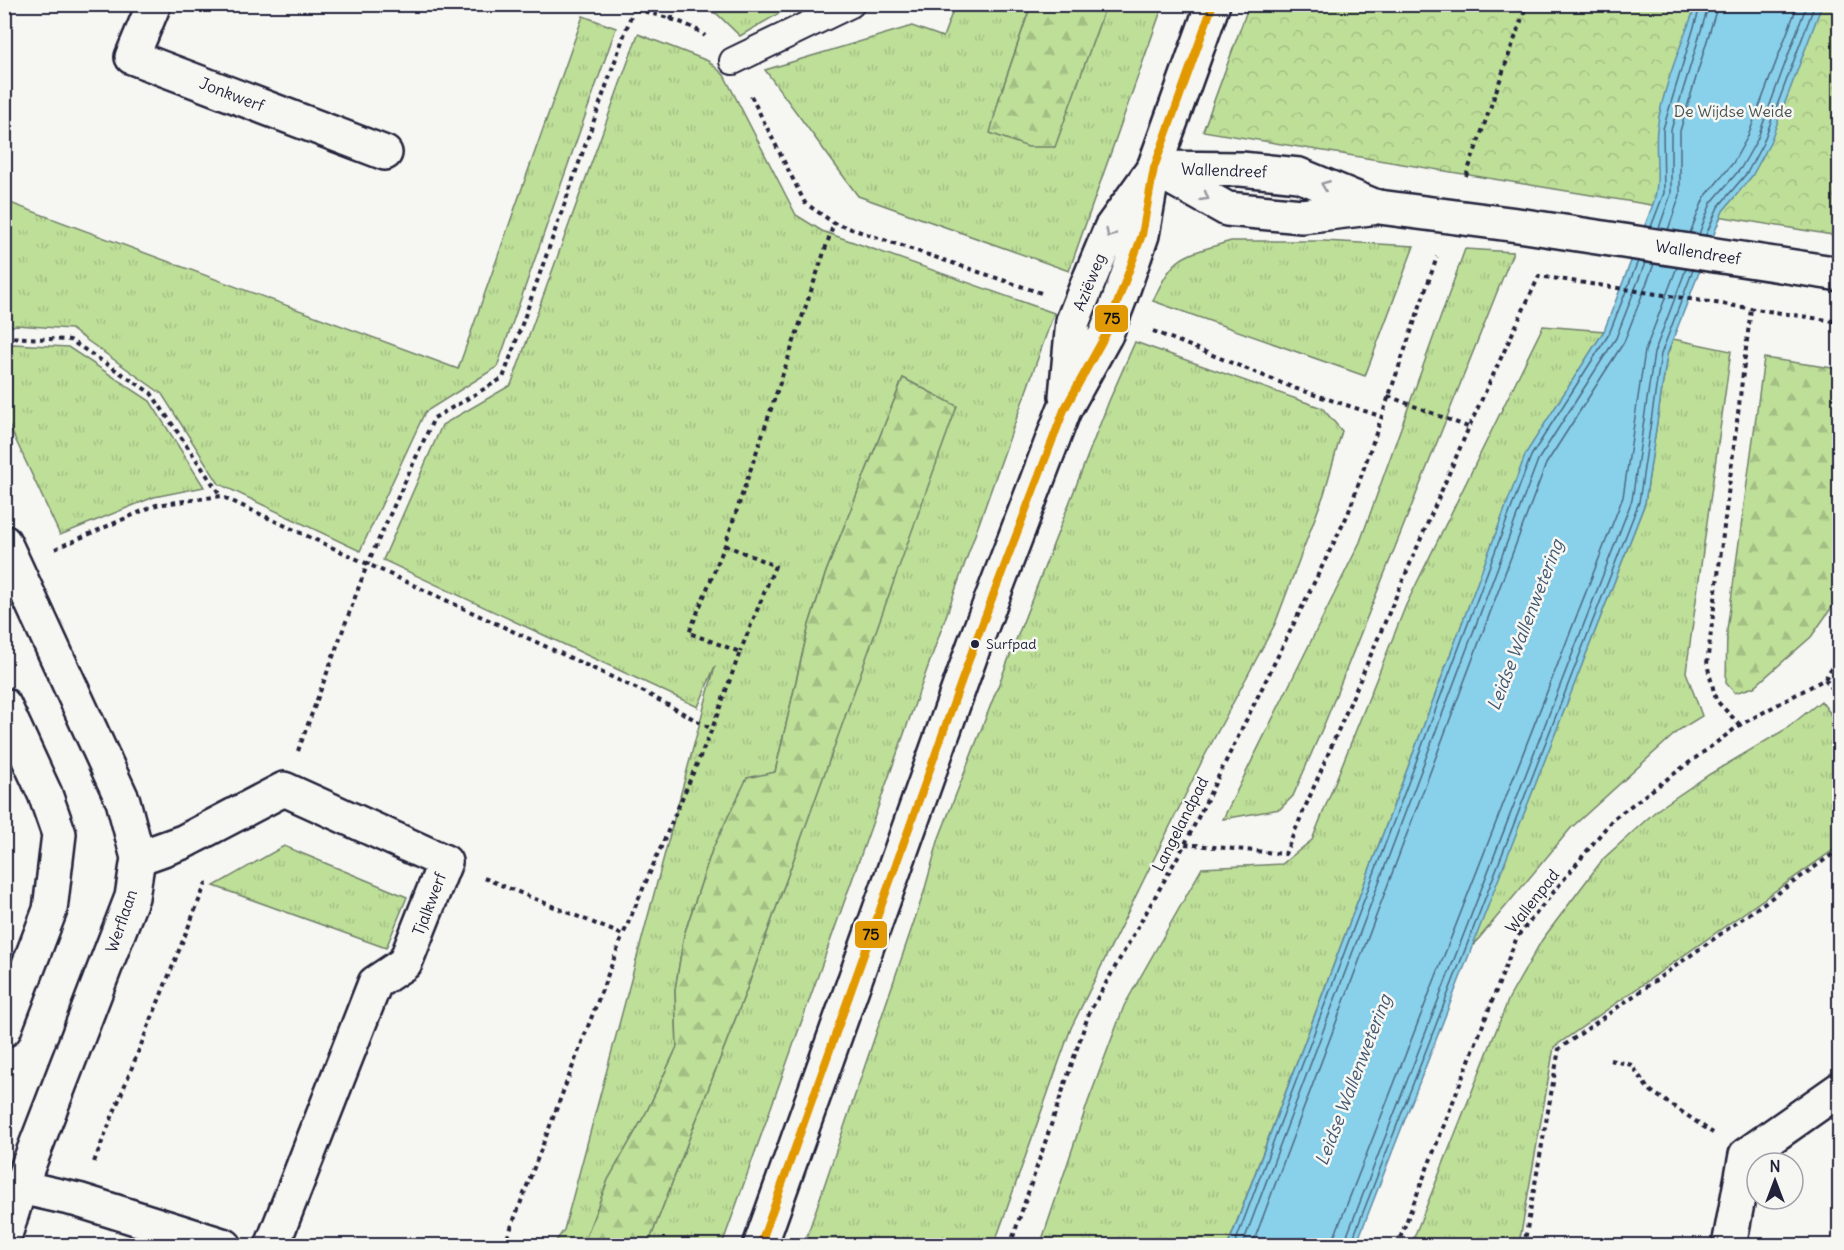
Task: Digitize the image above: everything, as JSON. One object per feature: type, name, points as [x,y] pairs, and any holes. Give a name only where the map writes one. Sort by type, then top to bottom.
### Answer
[{"type":"street","name":"Jonkwerf","points":[[154,4],[132,57],[385,153]]},
{"type":"street","name":"Aziëweg","points":[[760,1245],[975,643],[1064,410],[1106,334],[1121,295],[1142,235],[1154,168],[1214,4]]},
{"type":"street","name":"Aziëweg","points":[[1064,410],[1073,321],[1111,228],[1154,168]]},
{"type":"street","name":"Wallendreef","points":[[1154,168],[1241,169],[1299,175],[1379,207],[1525,226],[1839,274]]},
{"type":"street","name":"Werflaan","points":[[4,1238],[20,1187],[132,897],[138,858],[123,801],[10,554]]},
{"type":"street","points":[[4,705],[45,794],[59,834],[50,910],[4,1030]]},
{"type":"street","points":[[138,858],[183,842],[284,789]]},
{"type":"street","name":"Tjalkwerf","points":[[272,1245],[375,983],[405,963],[445,862],[284,789]]},
{"type":"street","points":[[1752,1151],[1839,1089]]},
{"type":"street","points":[[1730,1245],[1745,1161]]},
{"type":"street","points":[[20,1187],[78,1200],[225,1245]]},
{"type":"lane","points":[[733,61],[851,4]]},
{"type":"path","points":[[671,20],[675,4]]},
{"type":"path","points":[[284,789],[367,565],[434,418],[503,378],[633,9]]},
{"type":"path","points":[[740,652],[689,633],[725,545],[834,224]]},
{"type":"path","points":[[1185,843],[1285,854],[1468,427],[1539,276],[1839,322]]},
{"type":"path","points":[[1740,725],[1716,700],[1707,664],[1750,308]]},
{"type":"path","points":[[4,337],[70,340],[151,393],[221,496],[644,692],[712,729]]},
{"type":"path","points":[[1388,396],[1468,427]]},
{"type":"path","name":"Langelandpad","points":[[1010,1245],[1089,1013],[1185,843],[1348,514],[1380,416]]},
{"type":"path","points":[[10,554],[156,505],[221,496]]},
{"type":"path","points":[[504,1245],[622,935],[712,729],[775,566],[725,545]]},
{"type":"path","points":[[1839,654],[1825,680],[1839,698]]},
{"type":"path","name":"Wallenpad","points":[[1397,1245],[1517,937],[1613,819],[1740,725],[1825,680]]},
{"type":"path","points":[[78,1200],[206,883],[183,842]]},
{"type":"path","points":[[1524,1245],[1559,1049],[1839,849]]},
{"type":"path","points":[[445,862],[622,935]]},
{"type":"path","points":[[1610,1060],[1632,1065],[1648,1089],[1745,1154]]},
{"type":"green space","points":[[786,4],[783,11],[740,36],[717,14],[695,5]]},
{"type":"green space","points":[[955,5],[1031,5],[999,99],[1054,147],[1106,5],[1163,5],[1069,271],[858,196],[765,70],[912,26],[943,37]]},
{"type":"green space","points":[[1031,5],[1106,5],[1055,147],[1028,147],[990,133],[999,99]]},
{"type":"green space","name":"De Wijdse Weide","points":[[1249,5],[1839,5],[1839,236],[1203,131]]},
{"type":"green space","points":[[583,16],[616,28],[497,367],[425,412],[360,551],[219,484],[162,394],[71,329],[16,325],[5,328],[5,201],[458,369]]},
{"type":"green space","points":[[638,34],[708,61],[724,75],[796,215],[822,231],[1054,313],[722,1245],[648,1245],[748,986],[956,406],[903,378],[826,572],[809,625],[775,772],[712,850],[684,935],[675,990],[677,1047],[647,1111],[608,1180],[583,1245],[553,1245],[564,1230],[715,666],[698,707],[383,560],[442,425],[511,385]]},
{"type":"green space","points":[[1231,241],[1324,241],[1414,246],[1365,376],[1153,301],[1167,273],[1174,265],[1191,254]]},
{"type":"green space","points":[[1465,249],[1513,252],[1326,720],[1293,796],[1280,809],[1223,819],[1360,542]]},
{"type":"green space","points":[[1543,326],[1604,331],[1526,454],[1228,1245],[1040,1246],[1088,1102],[1124,1006],[1202,868],[1282,864],[1312,840],[1406,605]]},
{"type":"green space","points":[[1673,339],[1731,351],[1686,672],[1702,716],[1679,730],[1571,828],[1471,948],[1645,503],[1667,355]]},
{"type":"green space","points":[[1135,342],[1322,408],[1342,431],[1324,494],[1275,624],[1202,761],[1071,1028],[994,1245],[804,1245],[924,892],[939,838],[1109,401]]},
{"type":"green space","points":[[13,344],[68,347],[150,401],[204,487],[154,497],[60,535],[5,417],[5,347]]},
{"type":"green space","points":[[1764,358],[1839,369],[1839,597],[1811,637],[1754,687],[1735,693],[1726,683],[1727,630]]},
{"type":"green space","points":[[903,378],[957,406],[748,986],[648,1245],[583,1245],[608,1180],[647,1111],[677,1047],[675,990],[684,935],[712,850],[747,778],[775,772],[809,625],[826,572]]},
{"type":"green space","points":[[1821,701],[1839,725],[1839,846],[1554,1047],[1519,1245],[1411,1245],[1509,998],[1542,940],[1603,859],[1657,810],[1710,774],[1786,729]]},
{"type":"green space","points":[[284,846],[407,897],[386,948],[214,886]]},
{"type":"water","name":"Leidse Wallenwetering","points":[[1696,5],[1822,5],[1769,145],[1752,176],[1723,211],[1667,355],[1645,503],[1356,1245],[1228,1246],[1526,453],[1604,331],[1652,207],[1657,188],[1656,139],[1663,98]]},
{"type":"transit line","name":"75","points":[[760,1246],[975,643],[1064,410],[1106,334],[1142,235],[1154,168],[1213,4]]},
{"type":"place","name":"Surfpad","points":[[975,644]]}]
